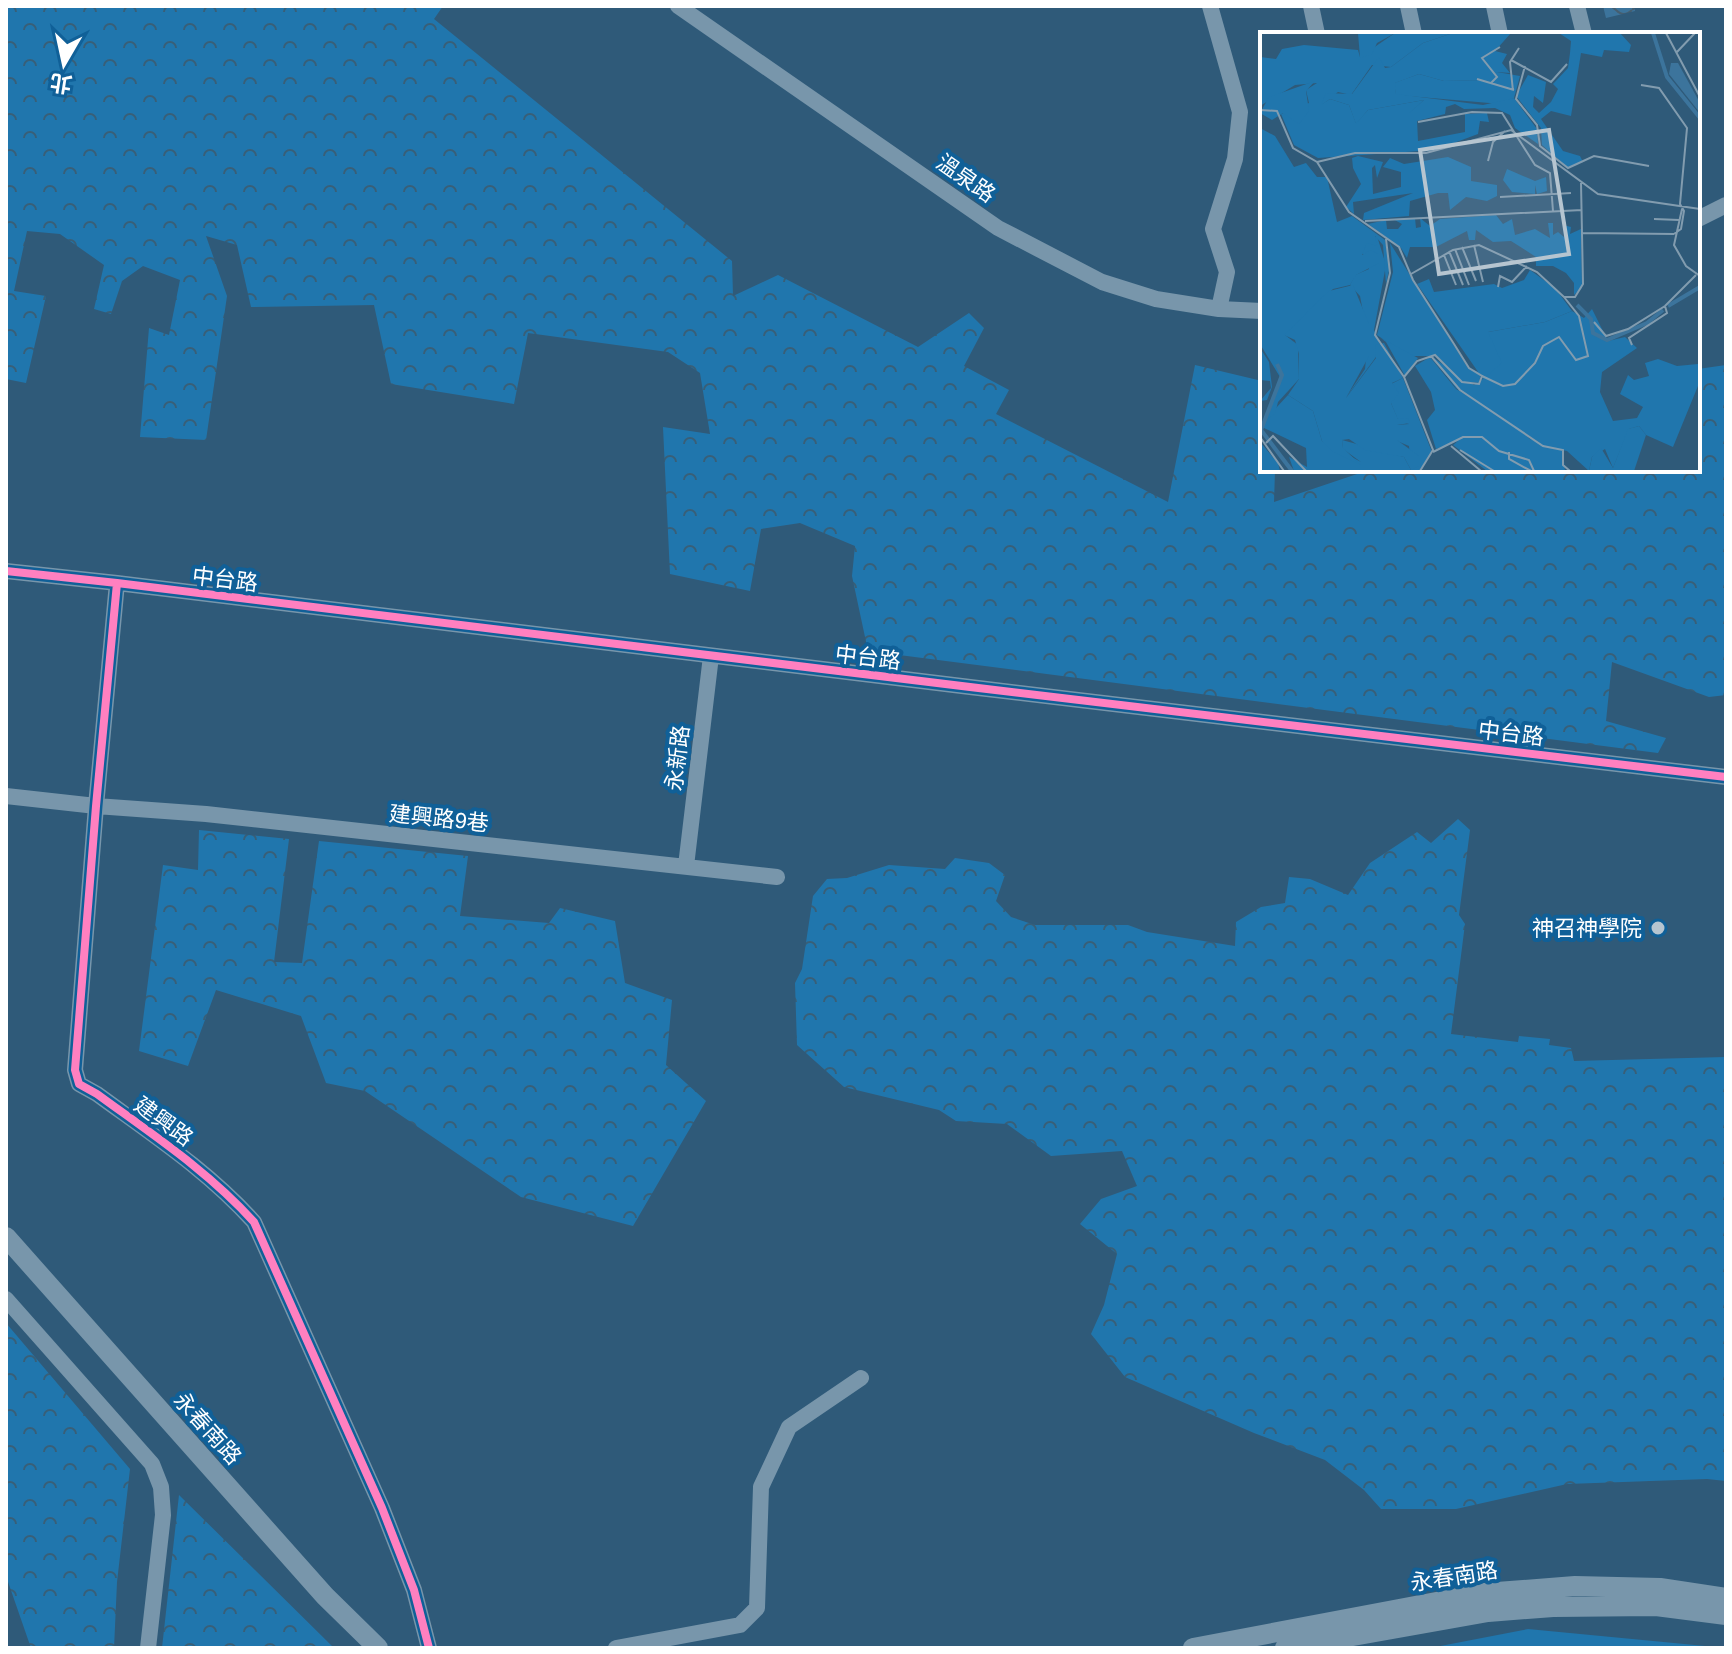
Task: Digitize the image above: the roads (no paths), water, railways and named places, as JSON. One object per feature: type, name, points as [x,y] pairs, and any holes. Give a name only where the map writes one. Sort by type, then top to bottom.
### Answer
[{"type":"street","name":"溫泉路","points":[[678,6],[998,228],[1102,282],[1156,299],[1219,309],[1260,311]]},
{"type":"street","points":[[1210,6],[1240,112],[1235,159],[1213,229],[1227,272],[1219,309]]},
{"type":"street","points":[[1311,6],[1317,32]]},
{"type":"street","points":[[1408,6],[1414,32]]},
{"type":"street","points":[[1494,6],[1500,32]]},
{"type":"street","points":[[1577,6],[1584,32]]},
{"type":"street","points":[[1700,218],[1726,205]]},
{"type":"street","name":"中台路","points":[[6,571],[1726,777]]},
{"type":"street","name":"建興路","points":[[117,583],[75,1070],[79,1084],[205,1173],[254,1222],[382,1508],[414,1590],[429,1648]]},
{"type":"street","name":"永新路","points":[[686,866],[711,656]]},
{"type":"street","name":"建興路9巷","points":[[6,796],[206,814],[777,877]]},
{"type":"street","name":"永春南路","points":[[6,1237],[325,1596],[378,1648]]},
{"type":"street","points":[[6,1299],[152,1464],[161,1487],[163,1515],[148,1648]]},
{"type":"street","points":[[616,1648],[740,1625],[757,1608],[761,1487],[789,1427],[861,1378]]},
{"type":"street","name":"永春南路","points":[[1193,1648],[1486,1602],[1553,1607],[1658,1597],[1726,1598]]},
{"type":"street","name":"永春南路","points":[[1658,1597],[1726,1615]]},
{"type":"street","name":"永春南路","points":[[1285,1648],[1486,1602]]},
{"type":"water","points":[[1603,6],[1634,6],[1635,11],[1606,18]]},
{"type":"place","name":"神召神學院","points":[[1658,928]]}]
